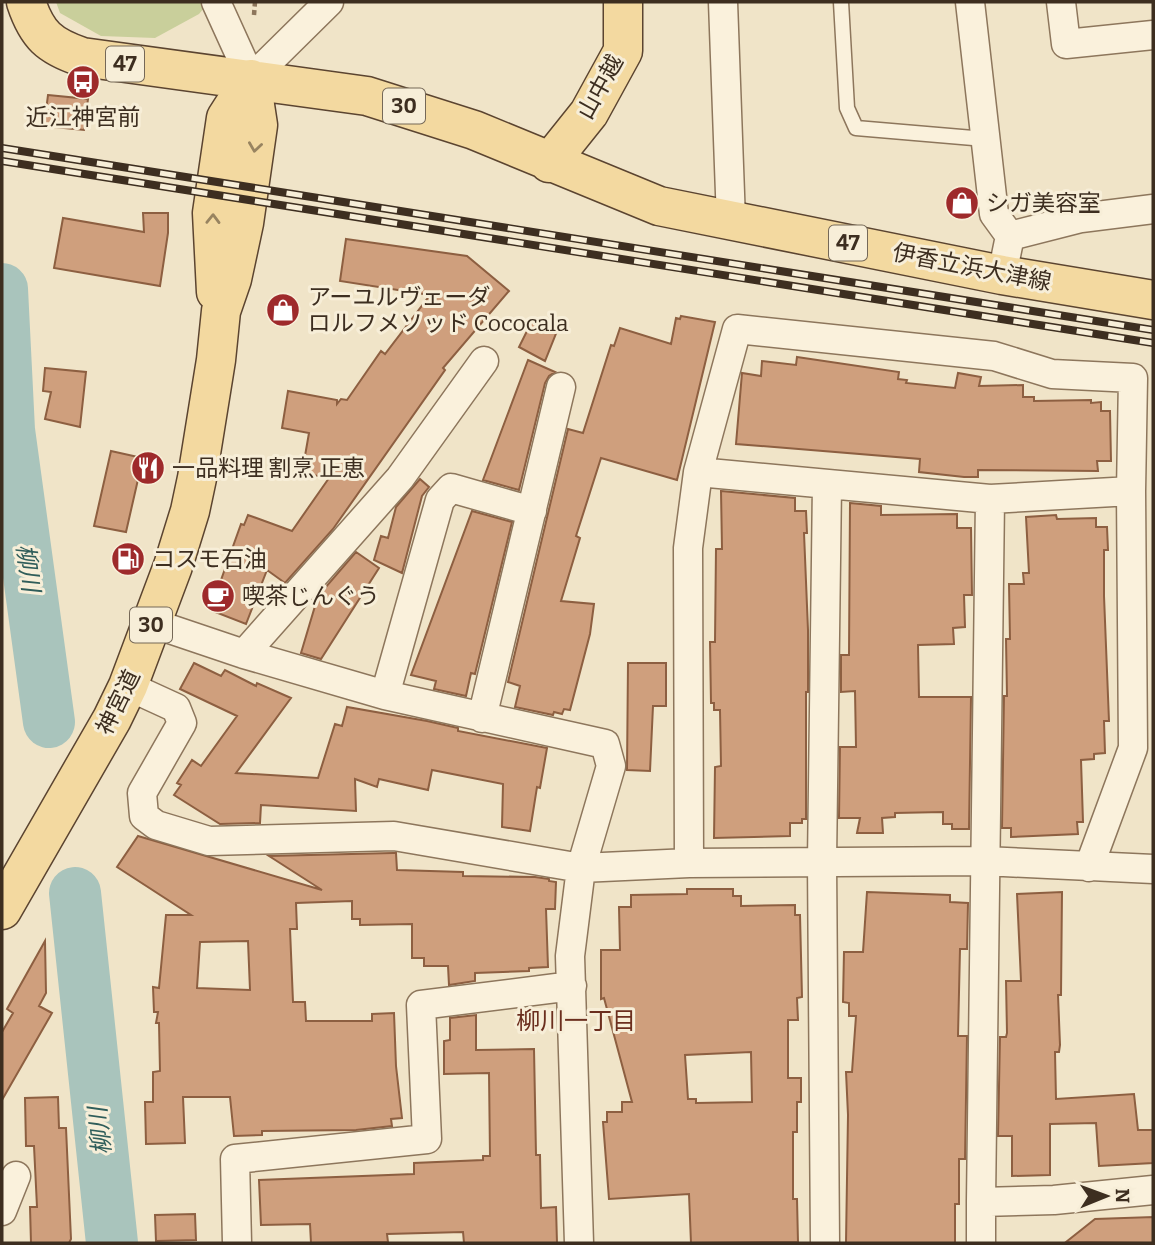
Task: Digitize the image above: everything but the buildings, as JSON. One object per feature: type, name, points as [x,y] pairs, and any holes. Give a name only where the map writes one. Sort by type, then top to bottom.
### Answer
[{"type":"main road","name":"47","points":[[26,2],[32,20],[44,39],[64,51],[107,62],[251,79]]},
{"type":"main road","name":"山中越","points":[[549,163],[589,113],[623,51],[623,2]]},
{"type":"main road","name":"30","points":[[251,79],[335,90],[404,106],[474,130],[549,163]]},
{"type":"main road","name":"神宮道","points":[[3,905],[112,719],[128,686],[173,566],[195,489],[206,429],[221,311],[214,283],[214,204],[226,118],[251,79]]},
{"type":"main road","name":"伊香立浜大津線","points":[[549,163],[659,206],[1002,275],[1153,300]]},
{"type":"street","points":[[216,2],[251,79],[329,2]]},
{"type":"street","points":[[723,2],[731,221]]},
{"type":"street","points":[[970,2],[994,215],[1010,236],[1002,275]]},
{"type":"street","points":[[1061,2],[1066,44],[1153,35]]},
{"type":"street","points":[[1010,236],[1081,218],[1153,209]]},
{"type":"street","points":[[690,863],[688,548],[698,472],[737,329],[994,356],[1052,374],[1133,378],[1133,748],[1089,867]]},
{"type":"street","points":[[244,654],[400,478],[484,361]]},
{"type":"street","points":[[482,718],[561,387]]},
{"type":"street","points":[[698,472],[990,499],[1131,491]]},
{"type":"street","points":[[825,1243],[822,862],[827,484]]},
{"type":"street","points":[[384,695],[440,500],[451,488],[532,511]]},
{"type":"street","points":[[981,1243],[990,499]]},
{"type":"street","points":[[152,623],[244,654],[384,695],[605,744],[611,766],[581,868],[570,956],[579,1243]]},
{"type":"street","points":[[128,686],[176,708],[182,723],[142,793],[144,816],[156,825],[209,841],[394,836],[581,868],[690,863],[984,862],[1153,869]]},
{"type":"street","points":[[237,1243],[235,1159],[427,1139],[421,1005],[572,986]]},
{"type":"street","points":[[2,1211],[16,1176]]},
{"type":"street","points":[[981,1202],[1054,1200],[1153,1190]]},
{"type":"lane","points":[[841,2],[846,108],[856,128],[985,139]]},
{"type":"green space","points":[[56,2],[209,2],[199,14],[155,38],[101,36],[60,13]]},
{"type":"waterway","name":"柳川","points":[[2,289],[9,430],[49,722]]},
{"type":"waterway","name":"柳川","points":[[75,893],[112,1243]]},
{"type":"railway","points":[[2,148],[1153,330]]},
{"type":"railway","points":[[2,161],[1153,343]]},
{"type":"place","name":"近江神宮前","points":[[83,82]]},
{"type":"place","name":"シガ美容室","points":[[962,203]]},
{"type":"place","name":"アーユルヴェーダ ロルフメソッド Cococala","points":[[283,310]]},
{"type":"place","name":"一品料理 割烹 正恵","points":[[148,468]]},
{"type":"place","name":"コスモ石油","points":[[128,559]]},
{"type":"place","name":"喫茶じんぐう","points":[[218,596]]},
{"type":"district","name":"柳川一丁目","points":[[576,1021]]}]
